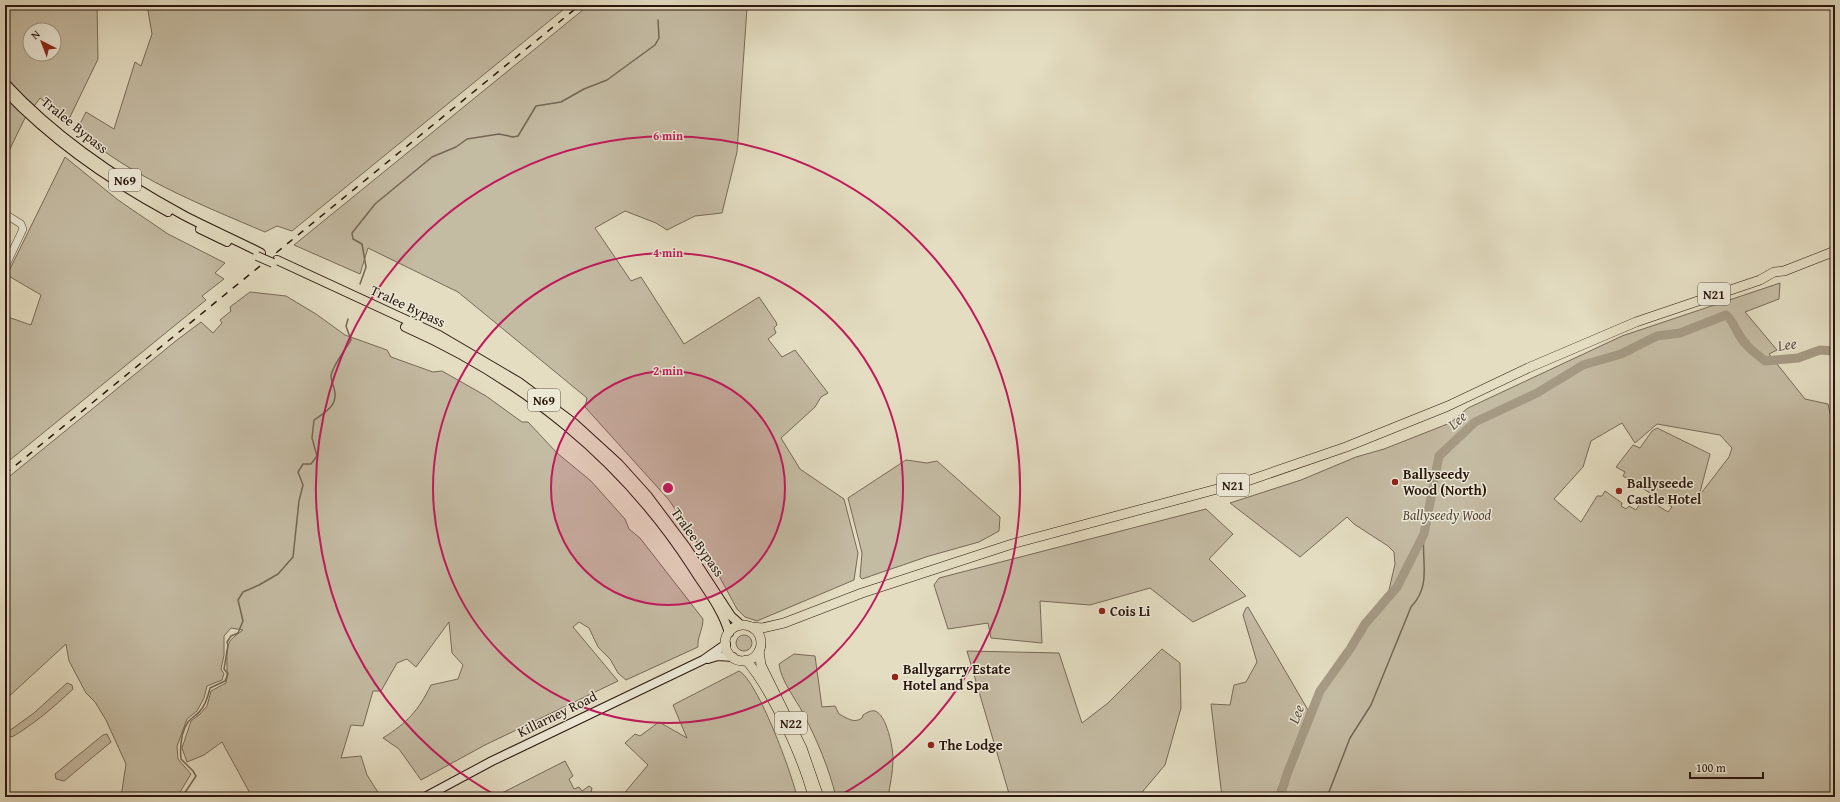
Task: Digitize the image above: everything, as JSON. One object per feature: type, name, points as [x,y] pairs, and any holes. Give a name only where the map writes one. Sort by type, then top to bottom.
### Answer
[{"type":"highway","name":"N21","points":[[752,627],[762,628],[784,623],[862,593],[1012,544],[1247,482],[1346,447],[1448,406],[1528,368],[1636,322],[1768,277],[1779,270],[1784,271],[1835,251]]},
{"type":"highway","name":"N21","points":[[760,646],[784,623]]},
{"type":"highway","points":[[752,627],[742,625],[732,629],[729,633],[726,644],[727,650],[733,657],[746,660],[754,657],[760,646]]},
{"type":"highway","name":"N22","points":[[752,627],[758,633],[761,665],[802,748],[820,797]]},
{"type":"highway","name":"N22","points":[[746,660],[756,672],[772,699],[796,750],[813,797]]},
{"type":"main road","name":"Tralee Bypass","points":[[5,83],[55,129],[116,174],[185,216],[275,262],[433,339],[512,385],[568,426],[628,483],[652,512],[682,552],[715,602],[723,616],[729,633]]},
{"type":"main road","name":"Tralee Bypass","points":[[5,91],[82,158],[113,179],[183,220],[259,254]]},
{"type":"main road","name":"Tralee Bypass","points":[[275,262],[439,335],[519,382],[574,423],[619,464],[647,494],[686,547],[731,616],[742,625]]},
{"type":"main road","name":"Killarney Road","points":[[425,797],[492,761],[703,660],[726,644]]},
{"type":"main road","name":"Killarney Road","points":[[703,660],[718,656],[733,657]]},
{"type":"street","points":[[5,214],[21,224],[23,229],[5,267]]},
{"type":"green space","points":[[5,5],[97,5],[98,59],[69,119],[40,98],[24,120],[5,159]]},
{"type":"green space","points":[[147,5],[569,5],[292,231],[277,226],[265,232],[191,200],[143,176],[98,147],[77,130],[86,112],[114,129],[135,62],[141,66],[152,34]]},
{"type":"green space","points":[[589,5],[746,5],[747,8],[737,152],[722,213],[695,216],[667,230],[656,223],[625,211],[595,228],[631,281],[641,277],[684,344],[759,297],[777,325],[774,328],[776,333],[768,339],[782,357],[795,350],[828,393],[821,397],[815,407],[781,438],[800,469],[844,499],[858,553],[854,580],[757,621],[745,617],[737,609],[718,574],[669,500],[585,407],[587,398],[458,292],[368,248],[360,274],[294,245]]},
{"type":"green space","points":[[65,157],[118,200],[168,234],[225,263],[215,273],[224,279],[202,296],[206,300],[5,464],[5,316],[31,325],[41,295],[7,275]]},
{"type":"green space","name":"Ballyseedy Wood","points":[[1780,283],[1779,299],[1745,312],[1777,350],[1769,354],[1805,399],[1828,404],[1832,422],[1835,427],[1835,797],[1276,797],[1315,695],[1347,650],[1362,622],[1389,590],[1395,564],[1394,552],[1388,546],[1354,524],[1347,517],[1300,557],[1230,503],[1301,480],[1356,457],[1384,449],[1450,423],[1468,408],[1622,336]],"holes":[[[1622,423],[1635,443],[1657,424],[1720,435],[1732,448],[1729,457],[1699,496],[1710,454],[1657,428],[1652,431],[1640,448],[1633,445],[1616,467],[1625,472],[1623,476],[1672,507],[1668,512],[1644,497],[1636,510],[1629,506],[1626,509],[1621,506],[1622,503],[1605,491],[1602,496],[1597,496],[1581,522],[1554,499],[1583,467],[1591,441]]]},
{"type":"green space","points":[[250,292],[286,296],[316,314],[345,335],[387,350],[391,357],[433,372],[442,371],[486,396],[522,422],[528,422],[557,453],[591,481],[625,519],[629,529],[640,538],[703,619],[698,640],[698,647],[626,680],[618,673],[610,659],[598,647],[589,628],[579,622],[573,627],[618,681],[485,745],[421,780],[399,749],[383,738],[399,727],[412,715],[422,702],[431,685],[458,679],[463,665],[452,653],[449,622],[416,667],[407,659],[397,663],[381,691],[373,691],[363,726],[351,725],[341,758],[361,756],[367,775],[381,797],[252,797],[222,742],[204,755],[187,762],[182,748],[191,721],[207,706],[211,691],[226,683],[228,645],[236,635],[243,630],[231,628],[224,636],[224,655],[221,669],[224,674],[222,680],[207,686],[204,698],[197,711],[187,719],[177,746],[178,759],[191,774],[177,797],[121,797],[126,764],[106,720],[95,702],[86,693],[69,661],[66,644],[5,700],[5,480],[201,322],[213,333],[222,323],[220,320],[231,311],[230,307]]},
{"type":"green space","points":[[906,460],[927,463],[937,461],[1000,517],[999,531],[979,542],[929,556],[862,579],[860,577],[862,553],[848,498]]},
{"type":"green space","points":[[1206,509],[1233,534],[1209,559],[1246,596],[1193,622],[1150,588],[1090,605],[1040,601],[1042,643],[991,638],[988,623],[948,629],[934,585],[939,578]]},
{"type":"green space","points":[[1248,607],[1308,710],[1275,797],[1222,797],[1211,704],[1230,705],[1234,685],[1246,682],[1257,662],[1243,615]]},
{"type":"green space","points":[[744,635],[750,637],[752,643],[750,649],[744,651],[738,649],[736,643],[738,637]]},
{"type":"green space","points":[[1162,649],[1180,663],[1181,708],[1165,765],[1138,797],[1010,797],[967,651],[1059,653],[1082,723],[1108,703]]},
{"type":"green space","points":[[794,654],[815,656],[822,707],[835,706],[839,714],[853,720],[859,720],[864,714],[873,711],[879,714],[883,719],[888,732],[893,754],[888,797],[836,797],[830,775],[818,744],[803,713],[782,677],[779,664]]},
{"type":"green space","points":[[739,671],[747,678],[764,709],[781,750],[797,797],[621,797],[648,765],[625,743],[635,734],[640,736],[659,722],[687,738],[673,705]]},
{"type":"green space","points":[[67,683],[72,685],[73,689],[66,696],[28,727],[12,737],[9,736],[9,731],[34,713]]},
{"type":"green space","points":[[107,734],[111,742],[64,781],[56,779],[55,774],[103,735]]},
{"type":"green space","points":[[565,761],[573,776],[569,779],[574,789],[579,787],[582,791],[589,786],[592,788],[590,796],[593,797],[494,797]]},
{"type":"waterway","points":[[360,284],[366,267],[362,244],[353,239],[352,233],[375,204],[432,157],[456,147],[467,139],[499,134],[513,137],[518,136],[536,106],[561,102],[584,89],[607,80],[655,45],[659,38],[658,20]]},
{"type":"waterway","name":"Lee","points":[[1280,797],[1287,774],[1320,691],[1350,649],[1365,624],[1397,587],[1424,534],[1439,456],[1475,422],[1537,393],[1583,365],[1621,354],[1657,336],[1680,333],[1726,315],[1731,320],[1739,336],[1765,361],[1798,358],[1820,350],[1835,351]]},
{"type":"waterway","points":[[182,797],[196,776],[181,759],[182,735],[188,722],[204,706],[210,688],[225,681],[228,674],[224,669],[228,645],[227,642],[231,636],[238,633],[243,621],[238,600],[243,592],[278,574],[293,557],[299,501],[303,485],[298,472],[303,464],[311,464],[317,456],[312,438],[314,420],[327,411],[335,399],[331,376],[336,363],[351,340],[346,326],[348,319]]},
{"type":"waterway","points":[[1327,797],[1350,738],[1371,705],[1411,607],[1417,599],[1424,582],[1424,534]]},
{"type":"railway","points":[[5,474],[580,5]]},
{"type":"place","name":"Ballyseedy Wood (North)","points":[[1395,482]]},
{"type":"place","name":"Ballyseede Castle Hotel","points":[[1619,491]]},
{"type":"place","name":"Cois Li","points":[[1102,611]]},
{"type":"place","name":"Ballygarry Estate Hotel and Spa","points":[[895,677]]},
{"type":"place","name":"The Lodge","points":[[931,745]]}]
